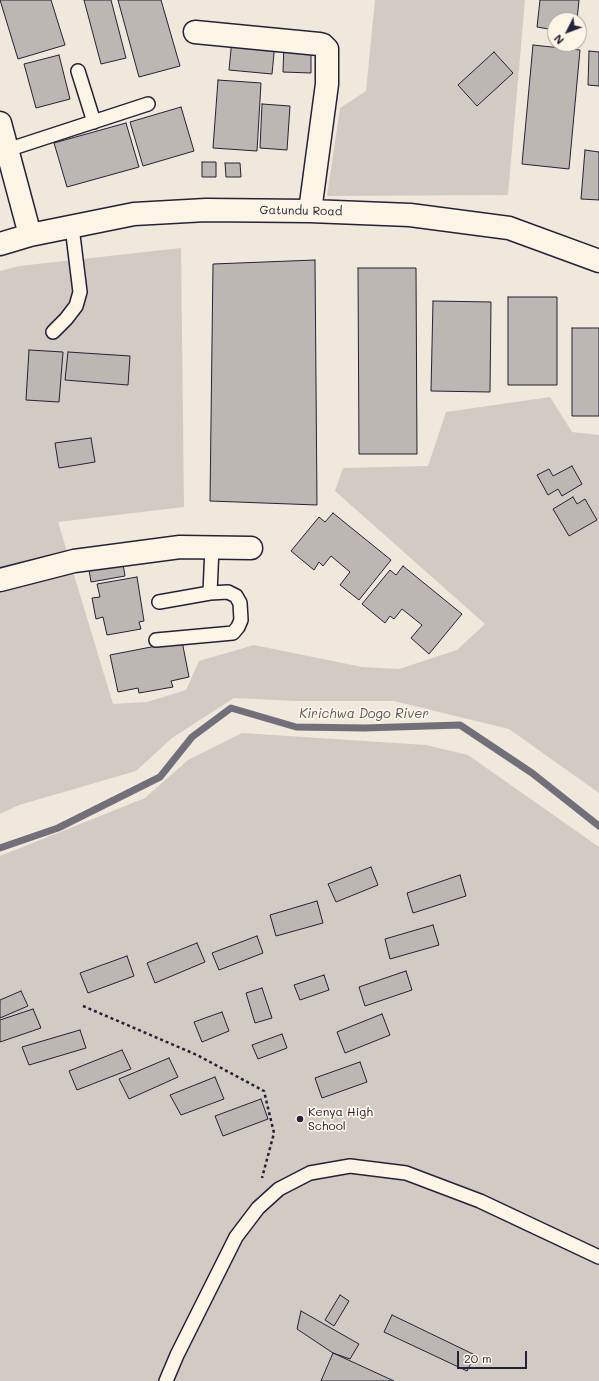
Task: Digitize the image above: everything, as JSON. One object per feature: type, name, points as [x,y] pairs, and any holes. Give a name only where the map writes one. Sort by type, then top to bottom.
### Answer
[{"type":"street","points":[[195,32],[319,44],[323,45],[327,49],[327,84],[310,211]]},
{"type":"street","points":[[0,123],[30,235]]},
{"type":"street","name":"Gatundu Road","points":[[0,244],[30,235],[134,214],[206,210],[310,211],[410,215],[509,228],[599,261]]},
{"type":"street","points":[[0,580],[74,561],[180,547],[251,548]]},
{"type":"lane","points":[[78,71],[94,122]]},
{"type":"lane","points":[[7,150],[148,104]]},
{"type":"lane","points":[[53,332],[76,306],[80,292],[72,226]]},
{"type":"lane","points":[[210,593],[212,548]]},
{"type":"lane","points":[[156,640],[233,633],[241,620],[240,603],[236,596],[228,592],[210,593],[159,602]]},
{"type":"lane","points":[[166,1381],[177,1355],[236,1237],[258,1208],[279,1189],[310,1173],[350,1166],[406,1173],[480,1202],[597,1254]]},
{"type":"path","points":[[83,1006],[197,1055],[264,1091],[274,1133],[253,1216]]},
{"type":"shaded area","points":[[375,0],[525,0],[508,195],[327,196],[340,108],[366,91]]},
{"type":"shaded area","points":[[181,248],[184,507],[58,522],[113,704],[147,702],[186,690],[199,661],[254,645],[362,667],[399,669],[457,650],[485,624],[335,491],[343,468],[428,466],[446,412],[550,397],[572,432],[599,435],[599,793],[509,729],[394,701],[295,701],[234,698],[172,738],[136,771],[19,805],[0,814],[0,271],[19,266]]},
{"type":"shaded area","name":"Kenya High School","points":[[242,733],[426,745],[468,755],[599,847],[599,1381],[0,1381],[0,856],[145,798],[188,760]]},
{"type":"building","points":[[0,0],[51,0],[65,45],[18,59]]},
{"type":"building","points":[[84,0],[111,0],[126,58],[101,64]]},
{"type":"building","points":[[118,0],[161,0],[180,66],[139,77]]},
{"type":"building","points":[[540,0],[579,0],[578,12],[547,12],[547,29],[537,27]]},
{"type":"building","points":[[232,39],[275,43],[272,74],[229,70]]},
{"type":"building","points":[[284,44],[311,45],[311,73],[283,72]]},
{"type":"building","points":[[533,45],[547,46],[547,52],[580,52],[569,169],[522,164]]},
{"type":"building","points":[[589,51],[599,52],[599,86],[588,85]]},
{"type":"building","points":[[494,52],[513,73],[477,106],[458,85]]},
{"type":"building","points":[[59,55],[70,99],[36,108],[24,64]]},
{"type":"building","points":[[218,80],[261,83],[257,151],[213,148]]},
{"type":"building","points":[[262,104],[290,106],[287,150],[260,148]]},
{"type":"building","points":[[181,107],[194,151],[143,166],[130,122]]},
{"type":"building","points":[[126,123],[139,167],[67,187],[54,143]]},
{"type":"building","points":[[585,150],[599,152],[599,200],[581,199]]},
{"type":"building","points":[[202,162],[216,162],[216,177],[202,177]]},
{"type":"building","points":[[225,163],[240,163],[241,177],[226,177]]},
{"type":"building","points":[[315,260],[317,505],[210,501],[213,264]]},
{"type":"building","points":[[358,268],[416,268],[417,454],[359,454]]},
{"type":"building","points":[[508,297],[557,297],[557,385],[508,385]]},
{"type":"building","points":[[433,301],[491,302],[490,392],[431,391]]},
{"type":"building","points":[[572,328],[599,328],[599,416],[572,416]]},
{"type":"building","points":[[29,350],[63,352],[59,402],[26,400]]},
{"type":"building","points":[[68,352],[130,356],[128,385],[65,380]]},
{"type":"building","points":[[91,438],[95,462],[59,468],[55,443]]},
{"type":"building","points":[[572,466],[582,484],[562,496],[558,489],[548,495],[537,475],[549,469],[553,476]]},
{"type":"building","points":[[573,497],[577,504],[585,499],[597,520],[569,536],[553,509]]},
{"type":"building","points":[[333,513],[391,560],[359,600],[340,585],[350,572],[331,556],[323,566],[319,562],[314,570],[291,551],[319,517],[325,522]]},
{"type":"building","points":[[123,564],[125,576],[91,582],[89,570]]},
{"type":"building","points":[[403,566],[462,614],[429,654],[411,638],[422,625],[402,609],[394,619],[390,616],[385,623],[362,604],[390,570],[396,575]]},
{"type":"building","points":[[137,577],[144,621],[139,622],[141,629],[107,635],[103,617],[96,619],[92,598],[100,597],[97,584]]},
{"type":"building","points":[[182,641],[189,677],[171,681],[173,687],[139,693],[138,688],[118,692],[110,655]]},
{"type":"building","points":[[371,867],[378,885],[336,902],[328,884]]},
{"type":"building","points":[[460,875],[466,896],[413,913],[407,893]]},
{"type":"building","points":[[317,901],[323,923],[276,936],[270,915]]},
{"type":"building","points":[[433,925],[439,945],[390,959],[385,939]]},
{"type":"building","points":[[257,936],[263,953],[219,970],[212,953]]},
{"type":"building","points":[[197,943],[205,962],[155,983],[147,963]]},
{"type":"building","points":[[127,956],[134,976],[88,993],[80,973]]},
{"type":"building","points":[[406,971],[412,990],[365,1006],[359,987]]},
{"type":"building","points":[[324,975],[329,990],[300,1000],[294,985]]},
{"type":"building","points":[[262,988],[272,1018],[255,1023],[246,993]]},
{"type":"building","points":[[21,991],[28,1006],[0,1018],[0,1000]]},
{"type":"building","points":[[33,1009],[41,1028],[0,1042],[0,1020]]},
{"type":"building","points":[[222,1012],[229,1031],[202,1042],[194,1022]]},
{"type":"building","points":[[382,1014],[390,1035],[345,1053],[337,1032]]},
{"type":"building","points":[[80,1030],[86,1048],[29,1065],[22,1047]]},
{"type":"building","points":[[282,1034],[287,1048],[258,1059],[252,1045]]},
{"type":"building","points":[[122,1050],[131,1069],[77,1090],[69,1071]]},
{"type":"building","points":[[169,1058],[178,1077],[129,1099],[119,1079]]},
{"type":"building","points":[[360,1062],[367,1082],[322,1098],[315,1078]]},
{"type":"building","points":[[215,1077],[224,1099],[181,1115],[170,1095]]},
{"type":"building","points":[[261,1099],[268,1119],[223,1136],[215,1116]]},
{"type":"building","points":[[340,1295],[349,1301],[334,1326],[325,1320]]},
{"type":"building","points":[[301,1311],[359,1344],[350,1359],[333,1353],[297,1329]]},
{"type":"building","points":[[392,1315],[475,1355],[467,1371],[384,1332]]},
{"type":"building","points":[[333,1353],[394,1381],[321,1381]]},
{"type":"waterway","name":"Kirichwa Dogo River","points":[[0,848],[58,828],[160,777],[192,737],[231,708],[296,727],[364,728],[460,725],[532,773],[599,826]]},
{"type":"place","name":"Kenya High School","points":[[300,1119]]}]
